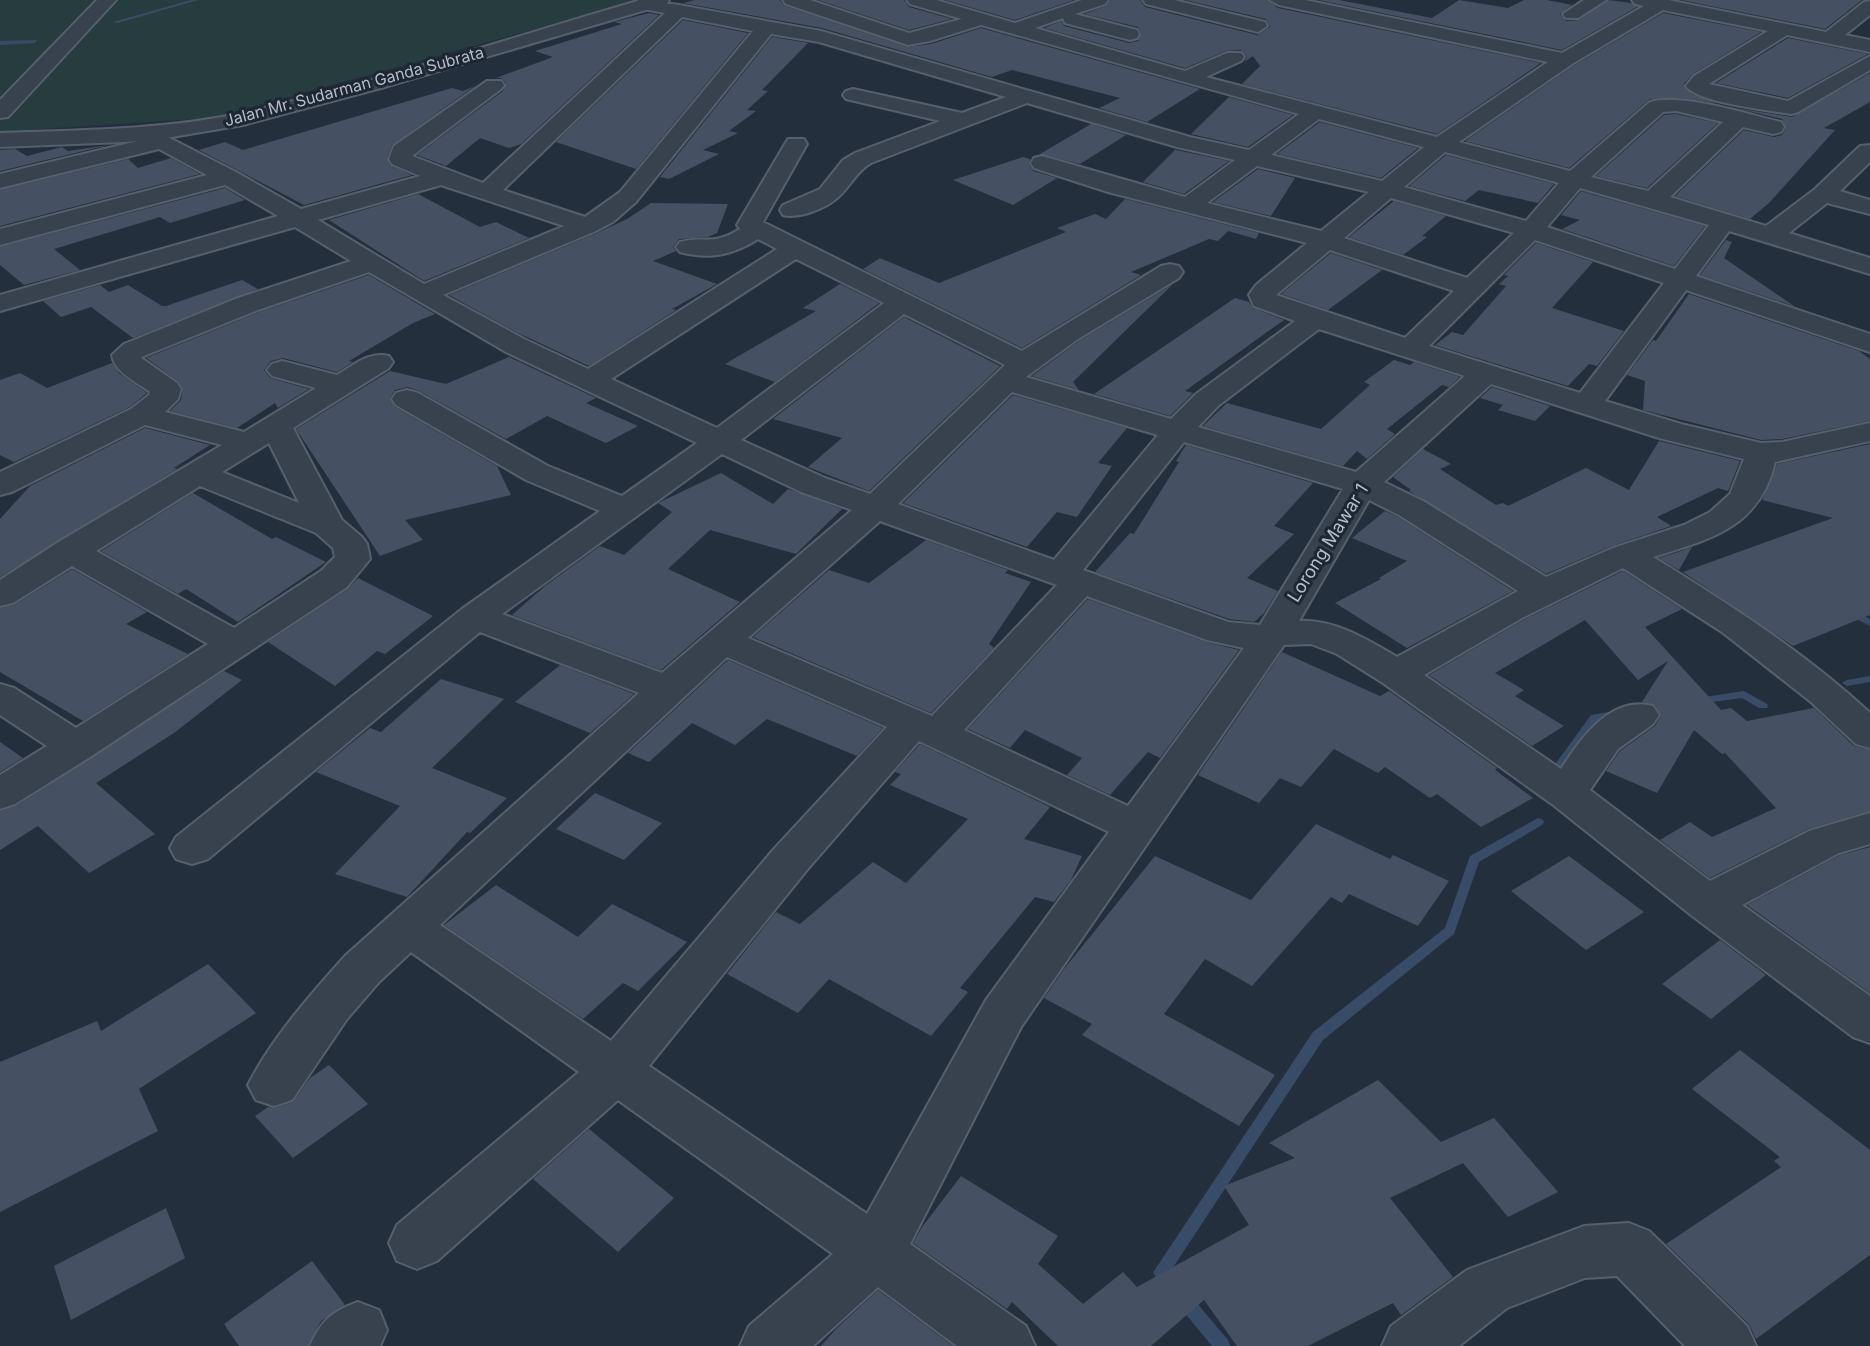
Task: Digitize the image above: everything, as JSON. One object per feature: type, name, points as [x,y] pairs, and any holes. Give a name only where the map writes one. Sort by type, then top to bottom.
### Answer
[{"type":"street","points":[[0,112],[107,0]]},
{"type":"street","points":[[792,0],[908,39],[980,19]]},
{"type":"street","points":[[916,0],[1187,78],[1725,220],[1870,267]]},
{"type":"street","points":[[1015,29],[1099,0]]},
{"type":"street","points":[[1153,0],[1258,26]]},
{"type":"street","points":[[1279,0],[1565,60]]},
{"type":"street","points":[[1369,0],[1587,47]]},
{"type":"street","points":[[1572,13],[1597,0]]},
{"type":"street","points":[[1870,46],[1651,2],[1440,145],[1262,295],[1264,300],[1273,305],[1315,319],[1670,431],[1761,453],[1804,448],[1870,432]]},
{"type":"street","points":[[486,193],[661,5],[821,37],[1185,142],[1386,189],[1531,230],[1870,344]]},
{"type":"street","name":"Jalan Mr. Sudarman Ganda Subrata","points":[[0,140],[155,138],[298,105],[661,5]]},
{"type":"street","points":[[1735,18],[1755,6]]},
{"type":"street","points":[[1830,38],[1870,6]]},
{"type":"street","points":[[1056,15],[1130,34]]},
{"type":"street","points":[[422,294],[604,217],[628,197],[766,28]]},
{"type":"street","points":[[1784,29],[1701,80],[1696,86],[1710,92],[1791,108],[1870,62]]},
{"type":"street","points":[[1187,78],[1234,57]]},
{"type":"street","points":[[1511,72],[1538,78]]},
{"type":"street","points":[[494,85],[400,154],[400,159],[486,193],[587,226]]},
{"type":"street","points":[[853,94],[963,120]]},
{"type":"street","points":[[792,209],[828,194],[851,165],[1027,96]]},
{"type":"street","points":[[1410,349],[1531,230],[1574,180],[1657,106],[1676,105],[1773,127]]},
{"type":"street","points":[[1188,206],[1317,111]]},
{"type":"street","points":[[1653,200],[1739,119]]},
{"type":"street","points":[[0,181],[155,138],[228,177],[422,294],[516,346],[813,485],[1220,632],[1247,637],[1308,632],[1350,646],[1397,674],[1567,794],[1707,903],[1870,1023]]},
{"type":"street","points":[[796,144],[749,222],[756,230],[901,303],[1016,372],[1178,430],[1362,484],[1411,508],[1545,592]]},
{"type":"street","points":[[1771,235],[1823,194],[1868,151]]},
{"type":"street","points":[[1042,163],[1116,187],[1325,240],[1472,288]]},
{"type":"street","points":[[0,237],[228,177]]},
{"type":"street","points":[[0,303],[442,177]]},
{"type":"street","points":[[1823,194],[1870,207]]},
{"type":"street","points":[[1588,403],[1725,220]]},
{"type":"street","points":[[689,247],[717,250],[756,230]]},
{"type":"street","points":[[590,380],[794,249]]},
{"type":"street","points":[[0,485],[142,415],[167,394],[160,383],[127,361],[126,355],[134,349],[248,304],[371,263]]},
{"type":"street","points":[[274,1085],[330,1005],[362,969],[667,689],[725,642],[875,508],[1016,372],[1068,333],[1170,272]]},
{"type":"street","points":[[192,848],[475,617],[720,440],[901,303]]},
{"type":"street","points":[[418,1243],[615,1073],[790,860],[925,728],[1071,578],[1178,430],[1207,400],[1240,373],[1315,319]]},
{"type":"street","points":[[0,595],[69,550],[379,362]]},
{"type":"street","points":[[282,370],[341,385]]},
{"type":"street","name":"Lorong Mawar 1","points":[[877,1251],[1003,1014],[1271,637],[1362,484],[1487,372]]},
{"type":"street","points":[[407,399],[537,473],[624,509]]},
{"type":"street","points":[[142,415],[247,442]]},
{"type":"street","points":[[276,425],[328,526]]},
{"type":"street","points":[[1397,674],[1507,610],[1626,555],[1715,523],[1734,509],[1747,494],[1757,474],[1761,453]]},
{"type":"street","points":[[0,794],[334,579],[353,559],[349,544],[328,526],[196,473]]},
{"type":"street","points":[[69,550],[234,643]]},
{"type":"street","points":[[1626,555],[1735,624],[1825,693],[1870,735]]},
{"type":"street","points":[[475,617],[667,689]]},
{"type":"street","points":[[725,642],[925,728],[1135,827]]},
{"type":"street","points":[[0,697],[76,747]]},
{"type":"street","points":[[1567,794],[1601,740],[1623,723],[1639,715]]},
{"type":"street","points":[[1707,903],[1824,842],[1870,828]]},
{"type":"street","points":[[409,927],[615,1073],[877,1251],[1004,1346]]},
{"type":"street","points":[[1412,1346],[1487,1289],[1584,1252],[1629,1249],[1726,1346]]},
{"type":"street","points":[[771,1346],[877,1251]]},
{"type":"green space","points":[[0,0],[641,0],[212,118],[25,130],[0,135]]},
{"type":"building","points":[[695,0],[780,0],[785,6],[907,47],[931,44],[981,28],[1200,89],[1147,122],[1099,108],[1120,98],[1012,70],[992,77],[822,28],[683,3]]},
{"type":"building","points":[[818,0],[904,0],[909,7],[952,19],[909,30]]},
{"type":"building","points":[[945,0],[1074,0],[1015,20]]},
{"type":"building","points":[[1111,0],[1140,0],[1145,7],[1257,35],[1270,27],[1266,19],[1185,0],[1268,0],[1278,8],[1541,63],[1437,134],[1242,84],[1260,66],[1253,56],[1244,62],[1247,57],[1241,50],[1226,51],[1185,68],[1044,28],[1061,21],[1064,26],[1129,43],[1138,41],[1141,33],[1138,27],[1084,14],[1106,6]]},
{"type":"building","points":[[1318,0],[1339,0],[1432,18],[1459,0],[1508,8],[1524,0],[1547,0],[1572,5],[1560,14],[1566,21],[1579,20],[1608,0],[1631,3],[1637,7],[1562,50]]},
{"type":"building","points":[[1681,0],[1862,0],[1825,29]]},
{"type":"building","points":[[649,13],[659,15],[521,144],[509,148],[480,138],[446,166],[417,155],[503,91],[506,83],[501,78],[496,78],[553,57],[535,51],[622,24],[614,22]]},
{"type":"building","points":[[1663,13],[1761,32],[1693,74],[1684,84],[1692,94],[1716,103],[1680,98],[1650,99],[1569,168],[1465,141],[1573,66]]},
{"type":"building","points":[[683,20],[748,33],[636,169],[556,142]]},
{"type":"building","points":[[772,37],[808,43],[762,90],[768,91],[747,110],[756,111],[729,131],[738,133],[703,150],[719,154],[669,179],[660,177]]},
{"type":"building","points":[[1788,38],[1868,54],[1788,98],[1716,83]]},
{"type":"building","points":[[1870,73],[1870,102],[1824,128],[1835,130],[1769,203],[1750,219],[1675,196],[1744,130],[1774,137],[1782,135],[1786,128],[1782,119],[1735,108],[1792,117]]},
{"type":"building","points":[[475,86],[392,145],[387,158],[390,165],[412,175],[304,205],[199,150],[225,142],[243,150],[452,88],[463,91]]},
{"type":"building","points":[[1229,97],[1293,115],[1248,147],[1191,134]]},
{"type":"building","points":[[1676,114],[1718,123],[1647,188],[1596,176],[1664,115]]},
{"type":"building","points":[[1320,122],[1418,148],[1381,178],[1277,154]]},
{"type":"building","points":[[1091,124],[1126,135],[1080,164],[1040,154]]},
{"type":"building","points":[[109,145],[0,171],[0,150],[15,149],[27,156],[62,147],[68,151]]},
{"type":"building","points":[[1176,149],[1229,161],[1184,194],[1143,182]]},
{"type":"building","points":[[1446,155],[1554,184],[1538,203],[1479,190],[1465,201],[1409,186]]},
{"type":"building","points":[[1023,157],[1030,159],[1029,164],[1033,171],[1057,178],[1013,205],[953,180]]},
{"type":"building","points":[[171,158],[200,174],[0,226],[0,190],[128,159],[138,168]]},
{"type":"building","points":[[1258,169],[1295,178],[1271,216],[1213,202]]},
{"type":"building","points":[[225,188],[245,200],[170,223],[160,217],[54,249],[80,270],[24,285],[0,265],[0,247]]},
{"type":"building","points":[[1581,191],[1705,226],[1674,266],[1562,229],[1580,220],[1561,215]]},
{"type":"building","points":[[418,194],[480,227],[496,222],[529,238],[424,281],[329,220]]},
{"type":"building","points":[[1125,199],[1259,233],[1256,239],[1228,231],[1218,241],[1209,239],[1131,272],[1141,275],[1022,348],[863,269],[880,258],[939,283],[1066,232],[1057,228],[1095,214],[1106,219]]},
{"type":"building","points":[[1394,201],[1446,216],[1422,236],[1427,237],[1403,255],[1349,237]]},
{"type":"building","points":[[651,203],[728,204],[717,233],[708,237],[679,239],[673,247],[676,251],[653,261],[717,284],[672,309],[676,310],[589,366],[516,332],[449,295],[597,233],[627,219]]},
{"type":"building","points":[[1726,240],[1732,242],[1724,258],[1794,306],[1700,275]]},
{"type":"building","points":[[1536,243],[1593,262],[1552,308],[1624,331],[1597,366],[1589,364],[1568,386],[1435,345],[1452,332],[1463,335],[1506,286],[1499,284],[1508,276],[1504,275]]},
{"type":"building","points":[[1331,253],[1382,270],[1328,310],[1281,294]]},
{"type":"building","points":[[369,275],[435,314],[413,323],[349,361],[353,362],[337,372],[283,358],[271,361],[264,370],[270,378],[309,389],[278,408],[275,403],[237,428],[170,411],[181,400],[183,388],[178,381],[146,358],[259,312]]},
{"type":"building","points":[[242,280],[258,289],[133,338],[91,307],[61,317],[43,301],[100,285],[109,292],[128,285],[166,306]]},
{"type":"building","points":[[840,284],[879,303],[775,382],[725,364],[816,311],[803,308]]},
{"type":"building","points":[[1172,285],[1073,382],[1079,390],[1032,376],[1079,341]]},
{"type":"building","points":[[1689,294],[1859,351],[1870,359],[1870,421],[1782,439],[1761,440],[1643,410],[1645,381],[1627,375],[1653,340],[1656,341]]},
{"type":"building","points":[[1235,298],[1284,320],[1185,391],[1193,393],[1170,416],[1094,394]]},
{"type":"building","points":[[904,317],[1000,366],[869,491],[808,467],[842,438],[773,419]]},
{"type":"building","points":[[509,357],[596,398],[586,403],[638,426],[606,443],[547,416],[506,439],[419,391],[408,387],[395,390],[390,398],[395,407],[497,466],[511,495],[405,520],[423,540],[380,556],[296,429],[390,371],[446,384]]},
{"type":"building","points":[[1394,360],[1410,365],[1414,362],[1460,377],[1449,387],[1442,385],[1387,429],[1395,434],[1367,459],[1357,451],[1343,466],[1203,426],[1227,403],[1321,429],[1370,385],[1364,382]]},
{"type":"building","points":[[112,363],[120,374],[147,393],[130,407],[14,462],[0,455],[0,380],[20,373],[47,388]]},
{"type":"building","points":[[1492,387],[1550,406],[1535,421],[1498,410],[1503,405],[1480,398]]},
{"type":"building","points":[[1013,395],[1127,428],[1098,463],[1112,466],[1077,517],[1057,512],[1027,547],[903,503]]},
{"type":"building","points":[[145,428],[210,445],[174,468],[177,469],[0,577],[0,519],[30,486]]},
{"type":"building","points":[[1659,441],[1740,461],[1728,491],[1718,488],[1657,517],[1671,526],[1612,546],[1546,574],[1409,491],[1411,490],[1393,477],[1423,449],[1451,464],[1440,469],[1496,505],[1503,503],[1508,506],[1586,468],[1629,490]]},
{"type":"building","points":[[1870,444],[1870,615],[1793,646],[1683,572],[1833,518],[1762,500],[1777,464]]},
{"type":"building","points":[[1186,445],[1313,483],[1274,526],[1294,534],[1247,578],[1278,591],[1264,613],[1254,622],[1229,619],[1095,572],[1130,533],[1134,534],[1179,462],[1176,461]]},
{"type":"building","points":[[721,473],[773,504],[788,489],[842,509],[796,554],[710,530],[668,569],[740,602],[661,670],[512,615],[545,586],[600,546],[624,555],[672,512],[658,503]]},
{"type":"building","points":[[193,493],[272,539],[276,537],[326,562],[238,622],[186,589],[178,594],[101,551]]},
{"type":"building","points":[[1385,511],[1513,591],[1407,648],[1335,603],[1381,579],[1379,578],[1407,561],[1352,538]]},
{"type":"building","points":[[926,540],[1008,570],[1005,573],[1031,582],[989,644],[994,648],[931,713],[753,637],[829,570],[869,583]]},
{"type":"building","points":[[1692,547],[1679,570],[1659,558],[1675,553]]},
{"type":"building","points":[[72,569],[147,612],[126,624],[188,654],[83,721],[0,672],[0,608],[14,605]]},
{"type":"building","points":[[1623,571],[1682,609],[1645,627],[1721,710],[1731,708],[1747,721],[1814,708],[1854,746],[1870,750],[1870,811],[1808,829],[1710,878],[1660,840],[1690,822],[1712,837],[1776,808],[1725,753],[1722,754],[1694,730],[1657,793],[1606,771],[1620,751],[1655,726],[1661,716],[1655,705],[1642,702],[1668,661],[1638,680],[1585,620],[1495,673],[1524,690],[1515,696],[1564,726],[1532,746],[1429,675],[1523,620]]},
{"type":"building","points":[[358,578],[433,616],[385,654],[377,651],[335,686],[268,642],[348,589]]},
{"type":"building","points":[[1088,599],[1206,642],[1239,650],[1160,758],[1148,752],[1110,795],[1067,775],[1082,758],[1025,730],[1010,748],[968,729]]},
{"type":"building","points":[[1282,652],[1380,696],[1389,691],[1497,768],[1495,770],[1533,798],[1481,827],[1437,794],[1430,798],[1385,767],[1378,773],[1334,749],[1301,787],[1280,778],[1259,803],[1198,775]]},
{"type":"building","points":[[728,660],[883,728],[857,756],[767,719],[735,745],[692,723],[649,762],[628,753]]},
{"type":"building","points":[[560,665],[634,694],[590,733],[515,702]]},
{"type":"building","points":[[224,671],[242,680],[174,733],[96,783],[155,834],[89,873],[38,826],[0,850],[0,811],[16,806]]},
{"type":"building","points":[[441,679],[504,699],[432,768],[507,798],[470,833],[467,832],[407,897],[335,874],[400,806],[316,772],[370,728],[381,732]]},
{"type":"building","points":[[0,742],[23,758],[0,772]]},
{"type":"building","points":[[920,744],[1050,807],[1024,839],[1082,856],[1071,880],[1054,902],[1035,897],[960,988],[968,992],[931,1036],[829,979],[798,1013],[727,974],[776,912],[800,924],[873,862],[906,883],[968,819],[890,785],[901,774],[895,772]]},
{"type":"building","points":[[595,793],[662,823],[624,860],[556,829]]},
{"type":"building","points":[[1316,824],[1390,859],[1393,855],[1449,881],[1418,926],[1349,894],[1342,903],[1331,897],[1252,986],[1205,959],[1164,1014],[1275,1075],[1239,1126],[1082,1035],[1092,1024],[1044,998],[1064,969],[1155,856],[1251,900]]},
{"type":"building","points":[[1870,847],[1870,993],[1747,905],[1840,855]]},
{"type":"building","points":[[1569,856],[1644,912],[1586,950],[1511,891]]},
{"type":"building","points":[[496,885],[578,937],[612,904],[687,942],[638,991],[623,983],[583,1019],[444,925]]},
{"type":"building","points":[[1720,940],[1766,975],[1711,1019],[1662,984]]},
{"type":"building","points":[[208,964],[256,1013],[139,1089],[158,1131],[0,1212],[0,1062],[97,1021],[101,1031]]},
{"type":"building","points":[[1740,1050],[1870,1150],[1870,1255],[1756,1339],[1749,1324],[1666,1244],[1781,1167],[1774,1161],[1780,1157],[1692,1089]]},
{"type":"building","points":[[329,1065],[368,1104],[293,1158],[255,1116],[268,1107],[275,1108],[293,1102],[310,1078]]},
{"type":"building","points":[[1378,1080],[1441,1142],[1494,1118],[1558,1192],[1508,1217],[1463,1163],[1390,1198],[1453,1277],[1401,1315],[1393,1303],[1308,1346],[1237,1346],[1204,1300],[1151,1346],[1058,1346],[1012,1302],[1007,1309],[913,1243],[961,1176],[1058,1236],[1038,1264],[1083,1304],[1123,1272],[1137,1287],[1249,1225],[1224,1186],[1295,1158],[1269,1143]]},
{"type":"building","points":[[589,1129],[674,1198],[618,1252],[533,1179]]},
{"type":"building","points":[[166,1208],[185,1258],[71,1320],[54,1266]]},
{"type":"building","points":[[312,1261],[345,1305],[321,1321],[308,1346],[239,1346],[224,1324]]},
{"type":"building","points":[[878,1290],[953,1346],[821,1346]]},
{"type":"waterway","points":[[116,22],[196,0]]},
{"type":"waterway","points":[[0,43],[35,41]]},
{"type":"waterway","points":[[1851,612],[1870,623]]},
{"type":"waterway","points":[[1847,683],[1870,679]]},
{"type":"waterway","points":[[1698,701],[1744,694],[1763,706]]},
{"type":"waterway","points":[[1560,766],[1595,718],[1620,714]]},
{"type":"waterway","points":[[1169,1282],[1161,1273],[1318,1036],[1450,931],[1474,859],[1538,822]]},
{"type":"waterway","points":[[1184,1300],[1222,1346]]}]
